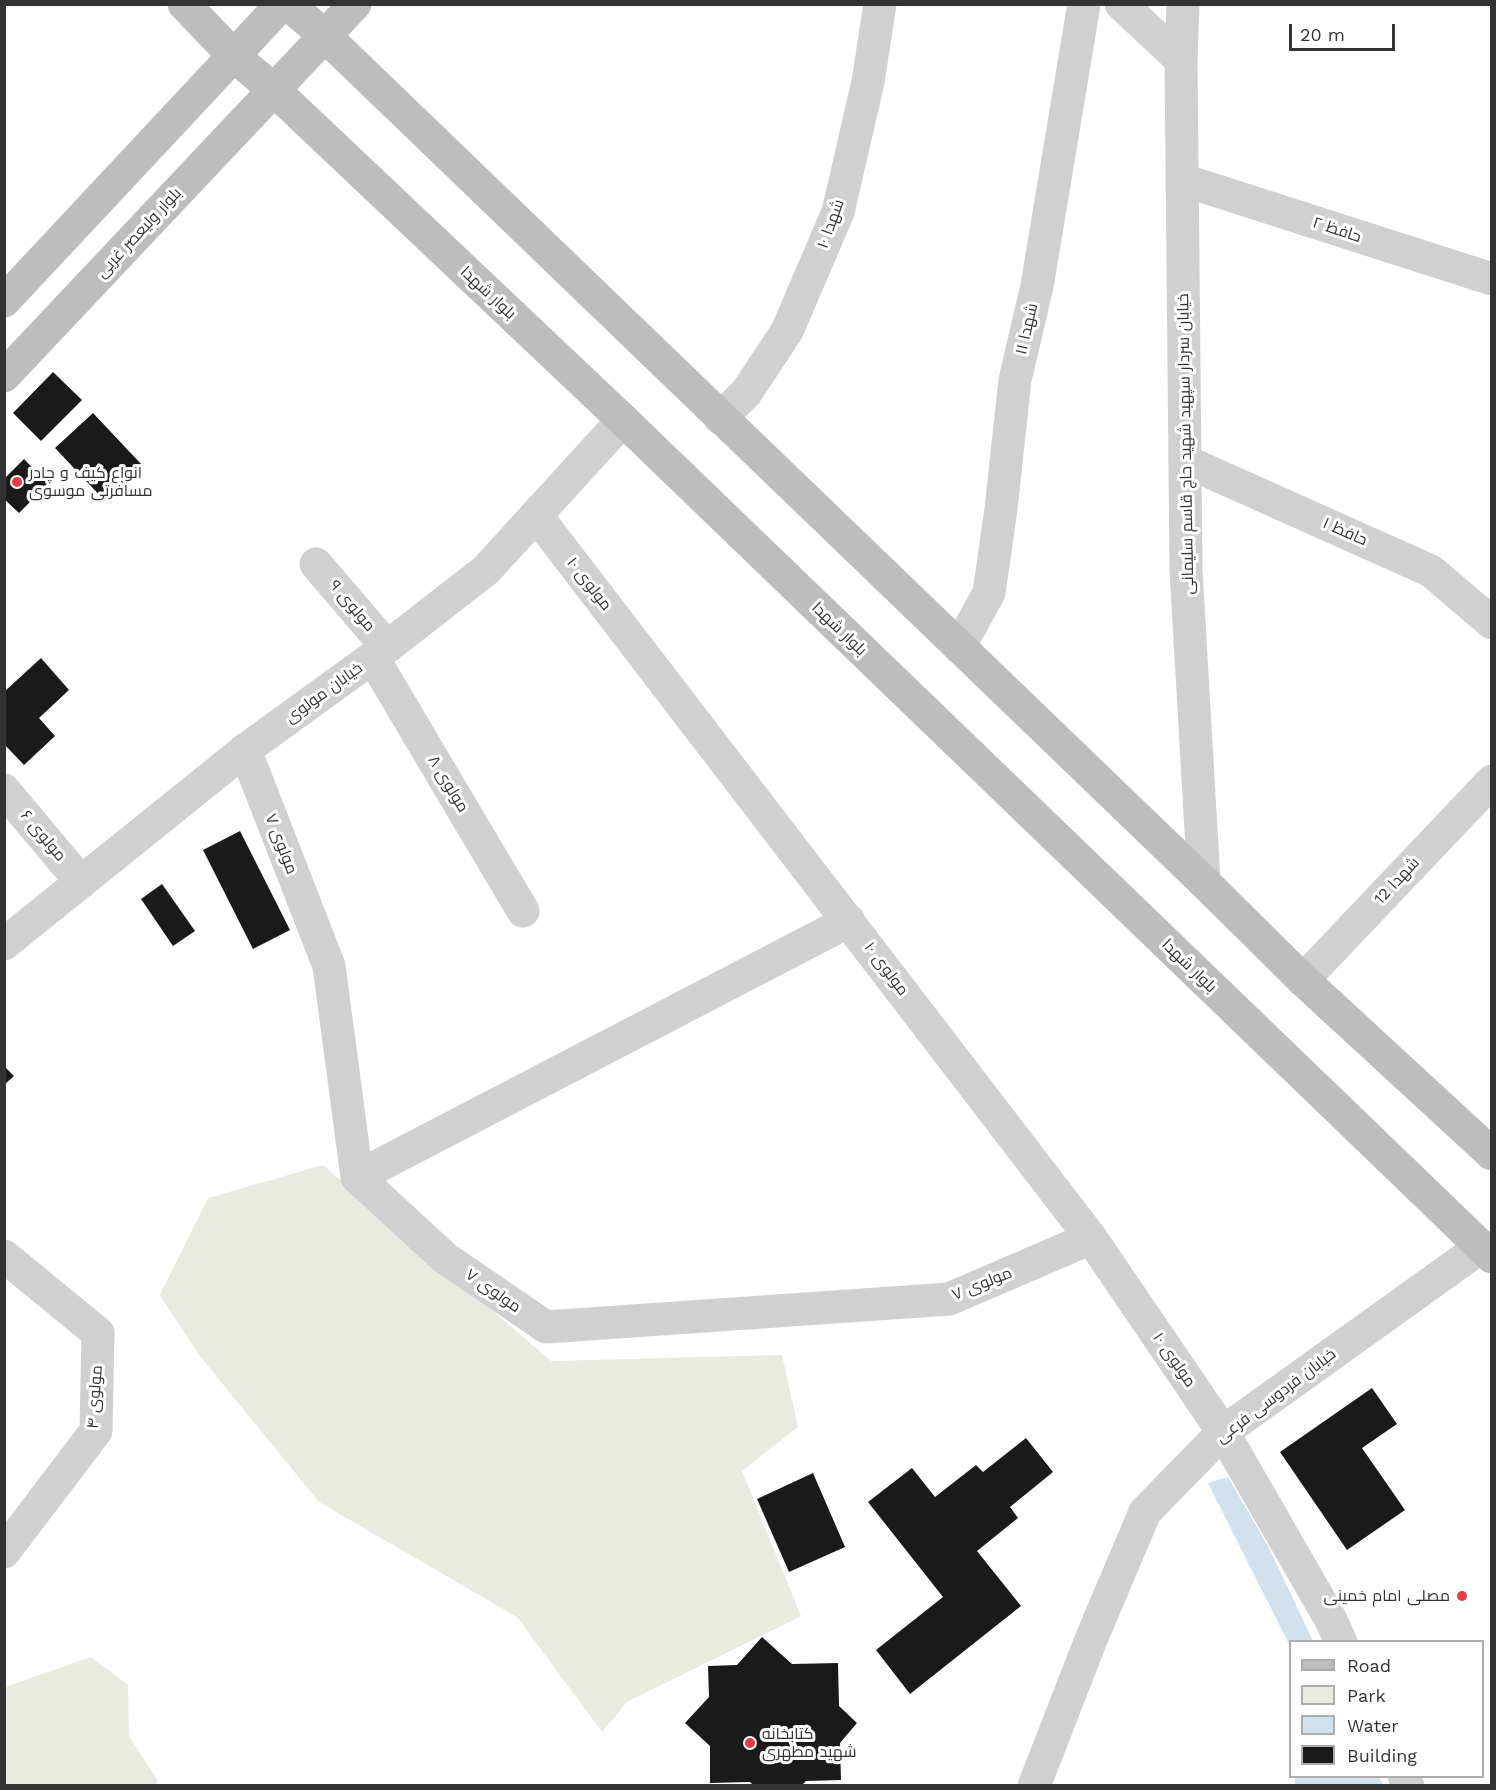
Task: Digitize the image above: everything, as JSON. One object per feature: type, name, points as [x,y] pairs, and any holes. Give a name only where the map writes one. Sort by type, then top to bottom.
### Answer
[{"type":"main road","name":"بلوار شهدا","points":[[184,4],[235,57],[274,90],[623,420],[1486,1252]]},
{"type":"main road","points":[[4,301],[235,57],[282,4]]},
{"type":"main road","points":[[288,4],[325,36],[1204,882],[1303,981],[1491,1152]]},
{"type":"main road","name":"بلوار ولیعصر غربی","points":[[4,376],[355,4]]},
{"type":"street","name":"شهدا ۱۰","points":[[720,418],[746,393],[787,331],[838,212],[868,82],[880,4]]},
{"type":"street","name":"شهدا ۱۱","points":[[959,647],[989,593],[1015,380],[1037,286],[1084,4]]},
{"type":"street","points":[[1121,4],[1181,60]]},
{"type":"street","name":"خیابان سردار سپهبد شهید حاج قاسم سلیمانی","points":[[1183,4],[1181,60],[1186,570],[1204,882]]},
{"type":"street","name":"حافظ ۲","points":[[1183,180],[1491,279]]},
{"type":"street","name":"خیابان مولوی","points":[[4,944],[245,750],[380,653],[486,570],[623,420]]},
{"type":"street","name":"حافظ ۱","points":[[1185,461],[1431,571],[1491,623]]},
{"type":"street","name":"مولوی ۱۰","points":[[536,515],[1091,1238],[1223,1432],[1341,1640]]},
{"type":"street","name":"مولوی ۹","points":[[316,564],[380,653]]},
{"type":"street","name":"مولوی ۸","points":[[380,653],[523,911]]},
{"type":"street","name":"مولوی ۷","points":[[245,750],[329,966],[357,1177],[445,1258],[546,1328],[949,1299],[1091,1238]]},
{"type":"street","name":"شهدا 12","points":[[1303,981],[1491,781]]},
{"type":"street","name":"مولوی ۶","points":[[4,790],[81,882]]},
{"type":"street","points":[[357,1177],[849,921]]},
{"type":"street","name":"خیابان فردوسی فرعی","points":[[1034,1785],[1092,1637],[1145,1512],[1223,1432],[1486,1252]]},
{"type":"street","name":"مولوی ۴","points":[[4,1256],[98,1333],[96,1431],[4,1552]]},
{"type":"green space","points":[[323,1165],[551,1361],[782,1355],[798,1427],[742,1471],[801,1616],[627,1702],[602,1732],[517,1617],[319,1502],[199,1355],[160,1295],[208,1198]]},
{"type":"green space","points":[[91,1657],[128,1685],[129,1736],[158,1781],[156,1785],[5,1785],[4,1691],[8,1686]]},
{"type":"water","points":[[1228,1477],[1269,1548],[1313,1640],[1289,1640],[1289,1644],[1208,1483]]},
{"type":"water","points":[[1295,1778],[1380,1778],[1383,1785],[1295,1785]]},
{"type":"building","points":[[53,372],[82,400],[41,441],[13,413]]},
{"type":"building","points":[[93,413],[142,465],[105,501],[55,448]]},
{"type":"building","points":[[24,459],[48,484],[19,513],[4,499],[4,479]]},
{"type":"building","points":[[41,658],[69,690],[39,718],[55,736],[24,765],[4,744],[4,692]]},
{"type":"building","points":[[240,831],[290,930],[253,949],[203,850]]},
{"type":"building","points":[[162,884],[195,931],[173,946],[141,899]]},
{"type":"building","points":[[4,1066],[14,1076],[4,1085]]},
{"type":"building","points":[[1372,1388],[1397,1424],[1362,1448],[1405,1510],[1347,1550],[1280,1452]]},
{"type":"building","points":[[1026,1438],[1053,1472],[1010,1507],[1018,1518],[977,1551],[1021,1606],[910,1694],[876,1650],[943,1597],[868,1502],[912,1468],[935,1497],[976,1465],[983,1472]]},
{"type":"building","points":[[813,1473],[845,1547],[789,1572],[757,1499]]},
{"type":"building","points":[[762,1637],[792,1664],[838,1663],[839,1706],[857,1723],[840,1743],[841,1780],[806,1781],[801,1786],[754,1786],[750,1782],[710,1783],[710,1746],[685,1723],[709,1697],[708,1666],[737,1665]]},
{"type":"place","name":"انواع کیف و چادر مسافرتی موسوی","points":[[17,482]]},
{"type":"place","name":"مصلی امام خمینی","points":[[1462,1596]]},
{"type":"place","name":"کتابخانه شهید مطهری","points":[[750,1743]]}]
